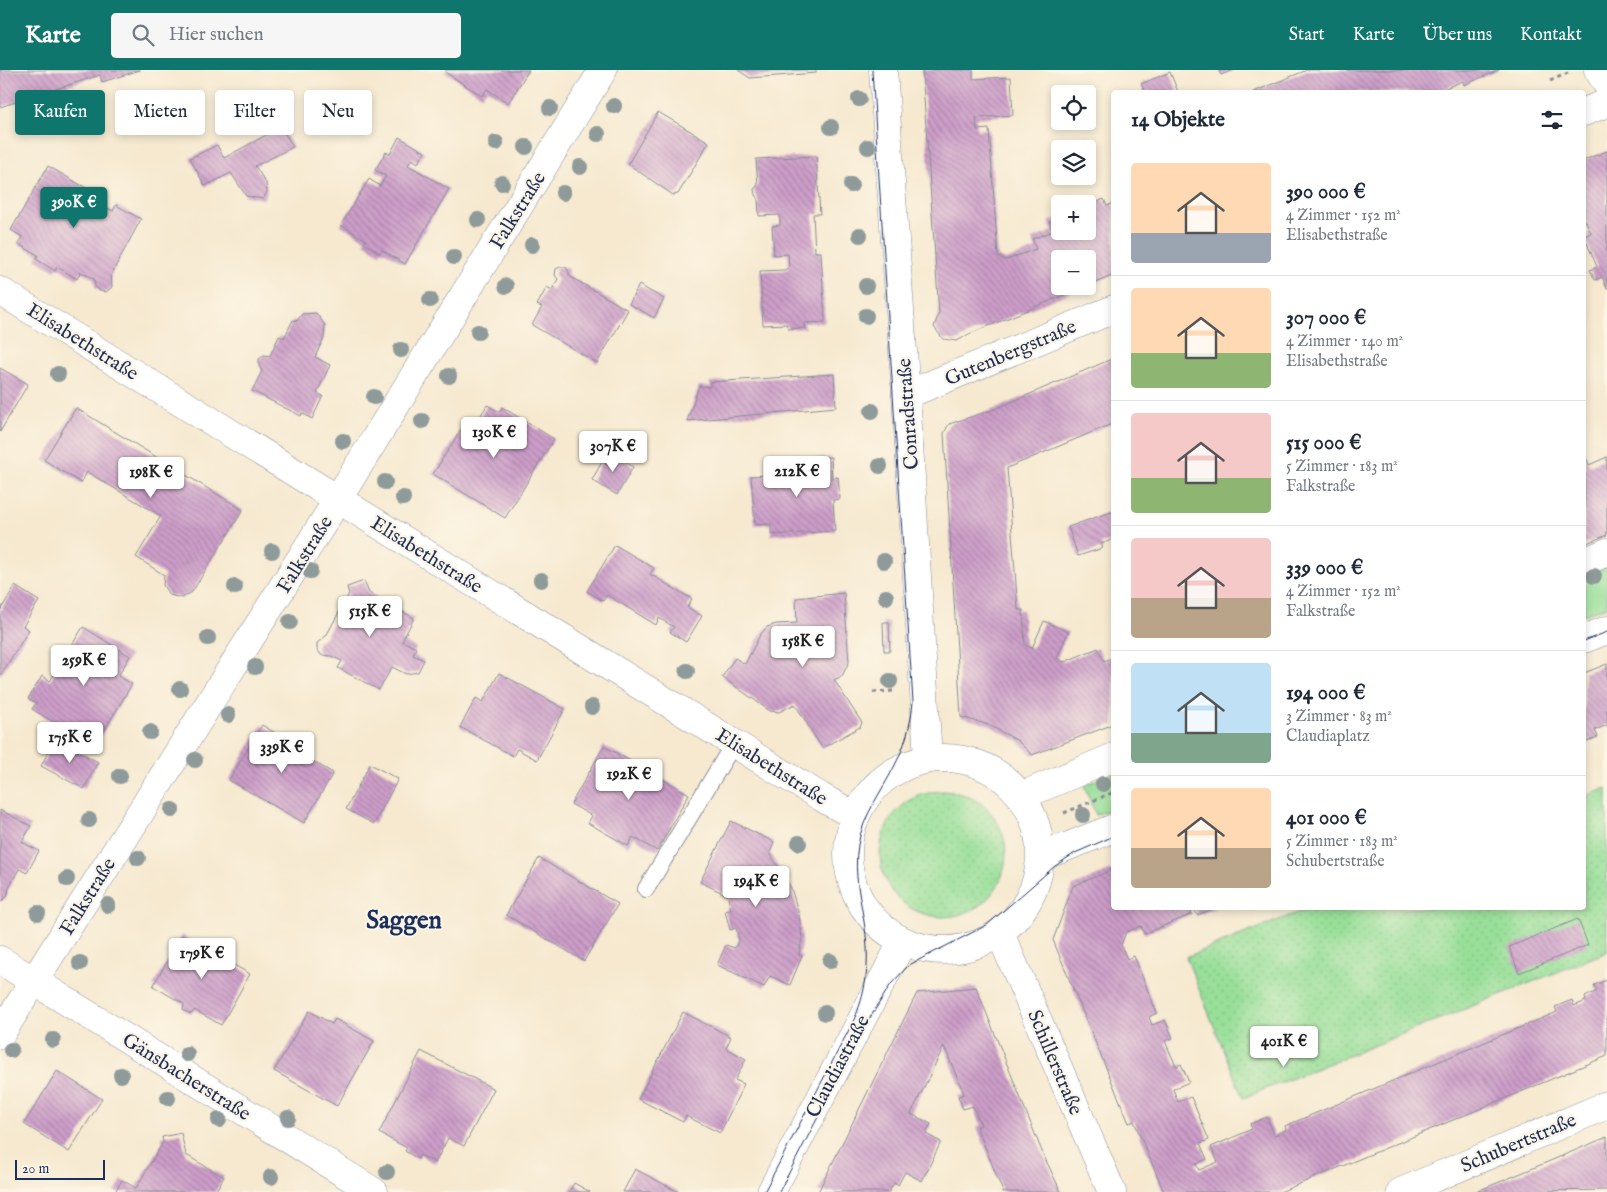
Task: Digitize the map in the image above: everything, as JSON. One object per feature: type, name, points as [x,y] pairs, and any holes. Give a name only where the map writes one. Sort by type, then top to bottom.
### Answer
[{"type":"street","name":"Falkstraße","points":[[0,1035],[338,499],[603,70]]},
{"type":"street","name":"Conradstraße","points":[[883,70],[906,395],[928,758]]},
{"type":"street","points":[[1585,71],[1607,84]]},
{"type":"street","points":[[1586,111],[1607,103]]},
{"type":"street","name":"Elisabethstraße","points":[[0,291],[855,816]]},
{"type":"street","name":"Gutenbergstraße","points":[[906,395],[1111,309]]},
{"type":"street","points":[[1586,561],[1607,552]]},
{"type":"street","points":[[1586,638],[1607,630]]},
{"type":"street","points":[[928,758],[954,758],[980,764],[1003,777],[1021,796],[1036,824],[1041,857],[1036,882],[1028,901],[1016,919],[1000,933],[982,943],[961,949],[921,947],[903,941],[882,928],[871,916],[854,888],[848,864],[849,839],[855,816],[868,795],[882,780],[905,765],[928,758]]},
{"type":"street","points":[[1021,796],[1111,758]]},
{"type":"street","points":[[1041,857],[1111,829]]},
{"type":"street","name":"Schillerstraße","points":[[1000,933],[1112,1192]]},
{"type":"street","name":"Claudiastraße","points":[[771,1192],[903,941]]},
{"type":"street","name":"Gänsbacherstraße","points":[[0,960],[374,1192]]},
{"type":"street","name":"Schubertstraße","points":[[1401,1192],[1607,1105]]},
{"type":"lane","points":[[646,889],[734,743]]},
{"type":"path","points":[[1550,81],[1585,71]]},
{"type":"path","points":[[873,692],[903,690]]},
{"type":"path","points":[[1051,783],[1077,843]]},
{"type":"path","points":[[1064,813],[1111,793]]},
{"type":"green space","points":[[1607,567],[1607,606],[1586,614],[1586,575]]},
{"type":"green space","points":[[1111,774],[1111,809],[1096,815],[1084,785]]},
{"type":"green space","points":[[1607,788],[1607,952],[1243,1098],[1186,957],[1304,910],[1586,910],[1586,796]]},
{"type":"green space","points":[[943,791],[967,796],[987,810],[1001,830],[1006,854],[1001,878],[987,898],[967,912],[943,917],[919,912],[899,898],[885,878],[880,854],[885,830],[899,810],[919,796]]},
{"type":"building","points":[[0,70],[140,70],[102,82],[100,75],[53,90],[15,90],[15,102],[0,107]]},
{"type":"building","points":[[446,70],[529,70],[508,103],[487,89],[482,96],[445,72]]},
{"type":"building","points":[[738,70],[816,70],[816,73],[750,78]]},
{"type":"building","points":[[922,70],[973,70],[973,79],[1011,77],[1013,115],[976,118],[977,130],[989,129],[998,257],[1006,260],[1036,249],[1032,239],[1051,232],[1051,240],[1096,240],[1096,202],[1104,199],[1107,206],[1111,204],[1111,276],[1096,283],[1096,250],[1051,250],[1051,295],[1064,295],[969,334],[957,341],[943,339],[934,327],[939,313]]},
{"type":"building","points":[[1219,70],[1234,70],[1221,75]]},
{"type":"building","points":[[1307,70],[1499,70],[1464,85],[1463,81],[1441,90],[1258,90]]},
{"type":"building","points":[[1170,72],[1177,90],[1144,90],[1141,84]]},
{"type":"building","points":[[658,112],[709,142],[678,194],[673,195],[628,164]]},
{"type":"building","points":[[266,135],[286,135],[293,147],[255,166],[266,183],[267,192],[263,199],[246,196],[231,173],[205,186],[190,158],[217,145],[224,158]]},
{"type":"building","points":[[399,137],[425,152],[418,163],[412,159],[408,165],[449,189],[405,264],[382,250],[380,253],[364,243],[366,240],[341,225],[369,179],[380,186],[386,176],[375,170],[386,152],[390,154]]},
{"type":"building","points":[[1607,151],[1607,289],[1602,277],[1595,280],[1590,270],[1597,267],[1586,241],[1586,235],[1591,233],[1586,222],[1586,159]]},
{"type":"building","points":[[816,156],[820,214],[813,214],[815,252],[821,252],[825,322],[804,323],[805,328],[788,329],[787,324],[763,325],[760,271],[785,270],[789,267],[788,254],[774,255],[772,226],[780,225],[780,215],[759,216],[758,199],[754,189],[758,185],[756,159]]},
{"type":"building","points":[[48,166],[105,199],[102,205],[113,211],[116,205],[141,219],[111,275],[112,287],[106,292],[100,291],[95,286],[94,279],[81,272],[77,279],[57,267],[55,271],[36,259],[38,255],[18,244],[22,237],[11,230]]},
{"type":"building","points":[[566,267],[569,276],[628,310],[597,363],[532,325],[542,307],[537,305],[547,287],[552,290],[558,279],[555,275],[556,269]]},
{"type":"building","points":[[639,285],[664,299],[654,318],[629,304]]},
{"type":"building","points":[[316,313],[325,325],[324,338],[315,357],[330,365],[317,393],[323,396],[312,419],[302,413],[301,416],[252,391],[262,371],[259,359],[264,355],[270,356],[279,336],[284,338],[293,320],[297,321],[302,314]]},
{"type":"building","points":[[1111,359],[1111,424],[1007,468],[1018,610],[1023,610],[1025,645],[1032,648],[1044,621],[1068,632],[1057,658],[1064,662],[1098,648],[1104,661],[1111,658],[1111,725],[1032,755],[1018,741],[989,725],[961,717],[944,433],[949,424],[995,409]]},
{"type":"building","points":[[0,368],[28,384],[0,432]]},
{"type":"building","points":[[834,374],[836,407],[687,421],[699,386],[710,387],[710,382]]},
{"type":"building","points":[[487,405],[500,412],[502,407],[554,439],[505,518],[433,474],[467,420],[475,425]]},
{"type":"building","points":[[76,408],[243,510],[192,592],[182,598],[169,595],[163,585],[164,575],[136,557],[161,516],[87,472],[81,483],[44,460]]},
{"type":"building","points":[[609,449],[633,467],[617,495],[592,480]]},
{"type":"building","points":[[831,457],[832,478],[838,477],[840,499],[833,500],[835,531],[771,535],[771,524],[755,525],[751,476],[790,474],[789,460]]},
{"type":"building","points":[[1607,457],[1607,535],[1586,543],[1586,458],[1589,465]]},
{"type":"building","points":[[1111,512],[1111,540],[1101,544],[1103,548],[1078,556],[1068,527]]},
{"type":"building","points":[[615,545],[654,568],[650,574],[692,599],[687,607],[702,616],[686,642],[670,632],[674,627],[659,618],[656,625],[607,595],[603,601],[587,591]]},
{"type":"building","points":[[364,581],[369,593],[414,618],[402,641],[416,648],[413,655],[424,660],[418,672],[406,674],[392,667],[379,690],[338,668],[342,661],[331,656],[321,655],[317,649],[317,643],[326,636],[349,594],[347,587]]},
{"type":"building","points":[[15,586],[39,601],[23,626],[29,630],[0,676],[0,611]]},
{"type":"building","points":[[844,593],[849,662],[842,676],[834,680],[862,723],[860,727],[822,748],[795,704],[779,712],[770,711],[722,677],[735,658],[745,664],[760,635],[767,627],[776,624],[797,623],[796,598]]},
{"type":"building","points":[[883,622],[889,622],[890,651],[884,651]]},
{"type":"building","points":[[83,627],[130,656],[118,676],[132,684],[101,736],[89,728],[82,739],[32,709],[36,703],[28,699],[42,676],[50,681]]},
{"type":"building","points":[[1607,664],[1607,725],[1595,730],[1598,737],[1586,742],[1586,672]]},
{"type":"building","points":[[499,673],[565,709],[537,760],[517,749],[513,756],[460,727],[476,698],[483,702]]},
{"type":"building","points":[[262,725],[287,740],[290,735],[308,745],[302,755],[333,773],[304,823],[229,780]]},
{"type":"building","points":[[55,739],[98,762],[84,789],[41,766]]},
{"type":"building","points":[[604,746],[689,794],[657,851],[633,837],[628,846],[588,823],[592,816],[571,804]]},
{"type":"building","points":[[370,764],[398,779],[374,824],[346,809]]},
{"type":"building","points":[[0,810],[31,826],[22,842],[39,851],[27,873],[19,869],[9,888],[7,897],[0,902]]},
{"type":"building","points":[[731,821],[774,842],[770,853],[791,888],[799,915],[802,938],[799,955],[802,956],[790,985],[770,976],[764,987],[717,965],[726,945],[735,948],[739,939],[736,928],[730,930],[725,911],[731,909],[727,895],[700,882]]},
{"type":"building","points":[[539,858],[618,904],[584,961],[506,915]]},
{"type":"building","points":[[1111,870],[1111,910],[1190,910],[1192,914],[1144,934],[1141,926],[1126,932],[1121,945],[1127,959],[1134,956],[1157,1013],[1149,1017],[1152,1025],[1165,1020],[1173,1038],[1165,1041],[1176,1066],[1181,1064],[1189,1082],[1173,1089],[1178,1102],[1191,1097],[1209,1140],[1200,1143],[1207,1159],[1196,1164],[1199,1170],[1218,1162],[1211,1147],[1252,1129],[1250,1124],[1267,1117],[1274,1135],[1286,1130],[1285,1126],[1557,1012],[1555,1007],[1572,1000],[1574,1006],[1586,1001],[1585,997],[1597,991],[1594,985],[1607,980],[1607,1056],[1280,1192],[1164,1192],[1134,1121],[1129,1123],[1053,940],[1073,886]]},
{"type":"building","points":[[1195,910],[1211,910],[1197,915]]},
{"type":"building","points":[[1578,919],[1588,945],[1519,973],[1509,947]]},
{"type":"building","points":[[182,935],[207,949],[209,944],[228,955],[225,960],[250,974],[221,1025],[195,1010],[191,1014],[183,1010],[184,1004],[153,986]]},
{"type":"building","points":[[976,987],[1043,1154],[1061,1192],[1003,1192],[977,1127],[981,1125],[973,1106],[963,1109],[958,1096],[964,1094],[944,1046],[911,1114],[931,1124],[926,1134],[941,1142],[922,1181],[905,1172],[898,1185],[894,1183],[889,1192],[818,1192],[917,993]]},
{"type":"building","points":[[309,1011],[332,1024],[335,1019],[374,1041],[337,1106],[274,1071]]},
{"type":"building","points":[[683,1012],[731,1037],[726,1048],[746,1059],[735,1080],[744,1084],[720,1133],[686,1116],[683,1122],[638,1099]]},
{"type":"building","points":[[421,1051],[494,1089],[464,1146],[448,1138],[435,1163],[420,1155],[418,1159],[405,1151],[407,1148],[379,1133]]},
{"type":"building","points":[[57,1071],[102,1099],[69,1152],[24,1124]]},
{"type":"building","points":[[181,1133],[186,1155],[224,1177],[215,1192],[115,1192],[122,1180],[136,1188],[163,1142],[162,1137]]},
{"type":"building","points":[[1607,1137],[1607,1190],[1475,1192],[1519,1174]]},
{"type":"building","points":[[635,1169],[679,1192],[623,1192]]},
{"type":"building","points":[[574,1183],[590,1192],[569,1192]]},
{"type":"tram line","points":[[764,1192],[852,1024],[861,1001],[866,977],[867,953],[856,866],[858,845],[868,814],[901,751],[911,719],[913,702],[872,70]]},
{"type":"tram line","points":[[1586,640],[1607,632]]},
{"type":"tram line","points":[[779,1192],[868,1021],[891,984],[909,965],[987,925],[1055,866],[1075,853],[1111,837]]},
{"type":"district","name":"Saggen","points":[[404,919]]}]
